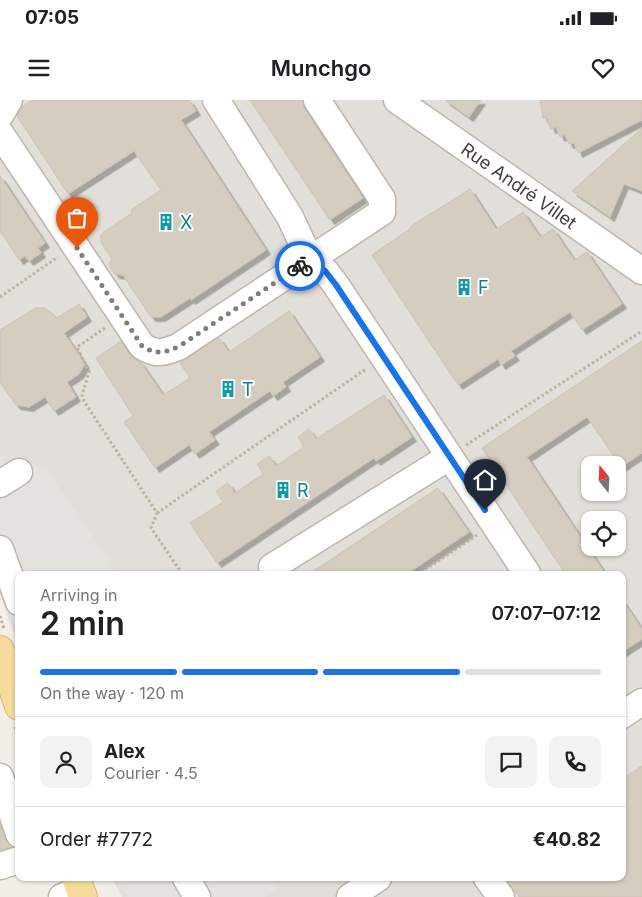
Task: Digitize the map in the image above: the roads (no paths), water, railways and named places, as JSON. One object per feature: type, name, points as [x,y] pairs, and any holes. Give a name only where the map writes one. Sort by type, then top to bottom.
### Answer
[{"type":"main road","points":[[0,650],[15,694]]},
{"type":"lane","points":[[0,115],[9,100]]},
{"type":"lane","points":[[216,100],[290,217],[310,260],[326,272],[336,285],[525,571]]},
{"type":"lane","points":[[0,133],[142,346],[153,353],[165,353],[178,347],[382,212],[382,199],[317,100]]},
{"type":"lane","name":"Rue André Villet","points":[[397,100],[642,271]]},
{"type":"lane","points":[[272,567],[449,457]]},
{"type":"lane","points":[[0,549],[15,591]]},
{"type":"lane","points":[[626,712],[642,702]]},
{"type":"lane","points":[[0,778],[15,821]]},
{"type":"lane","points":[[0,866],[15,861]]},
{"type":"lane","points":[[188,881],[197,897]]},
{"type":"lane","points":[[350,897],[374,881]]},
{"type":"lane","points":[[489,881],[501,897]]},
{"type":"place","name":"X","points":[[166,222]]},
{"type":"place","name":"F","points":[[464,287]]},
{"type":"place","name":"T","points":[[228,389]]},
{"type":"place","name":"R","points":[[283,490]]}]
